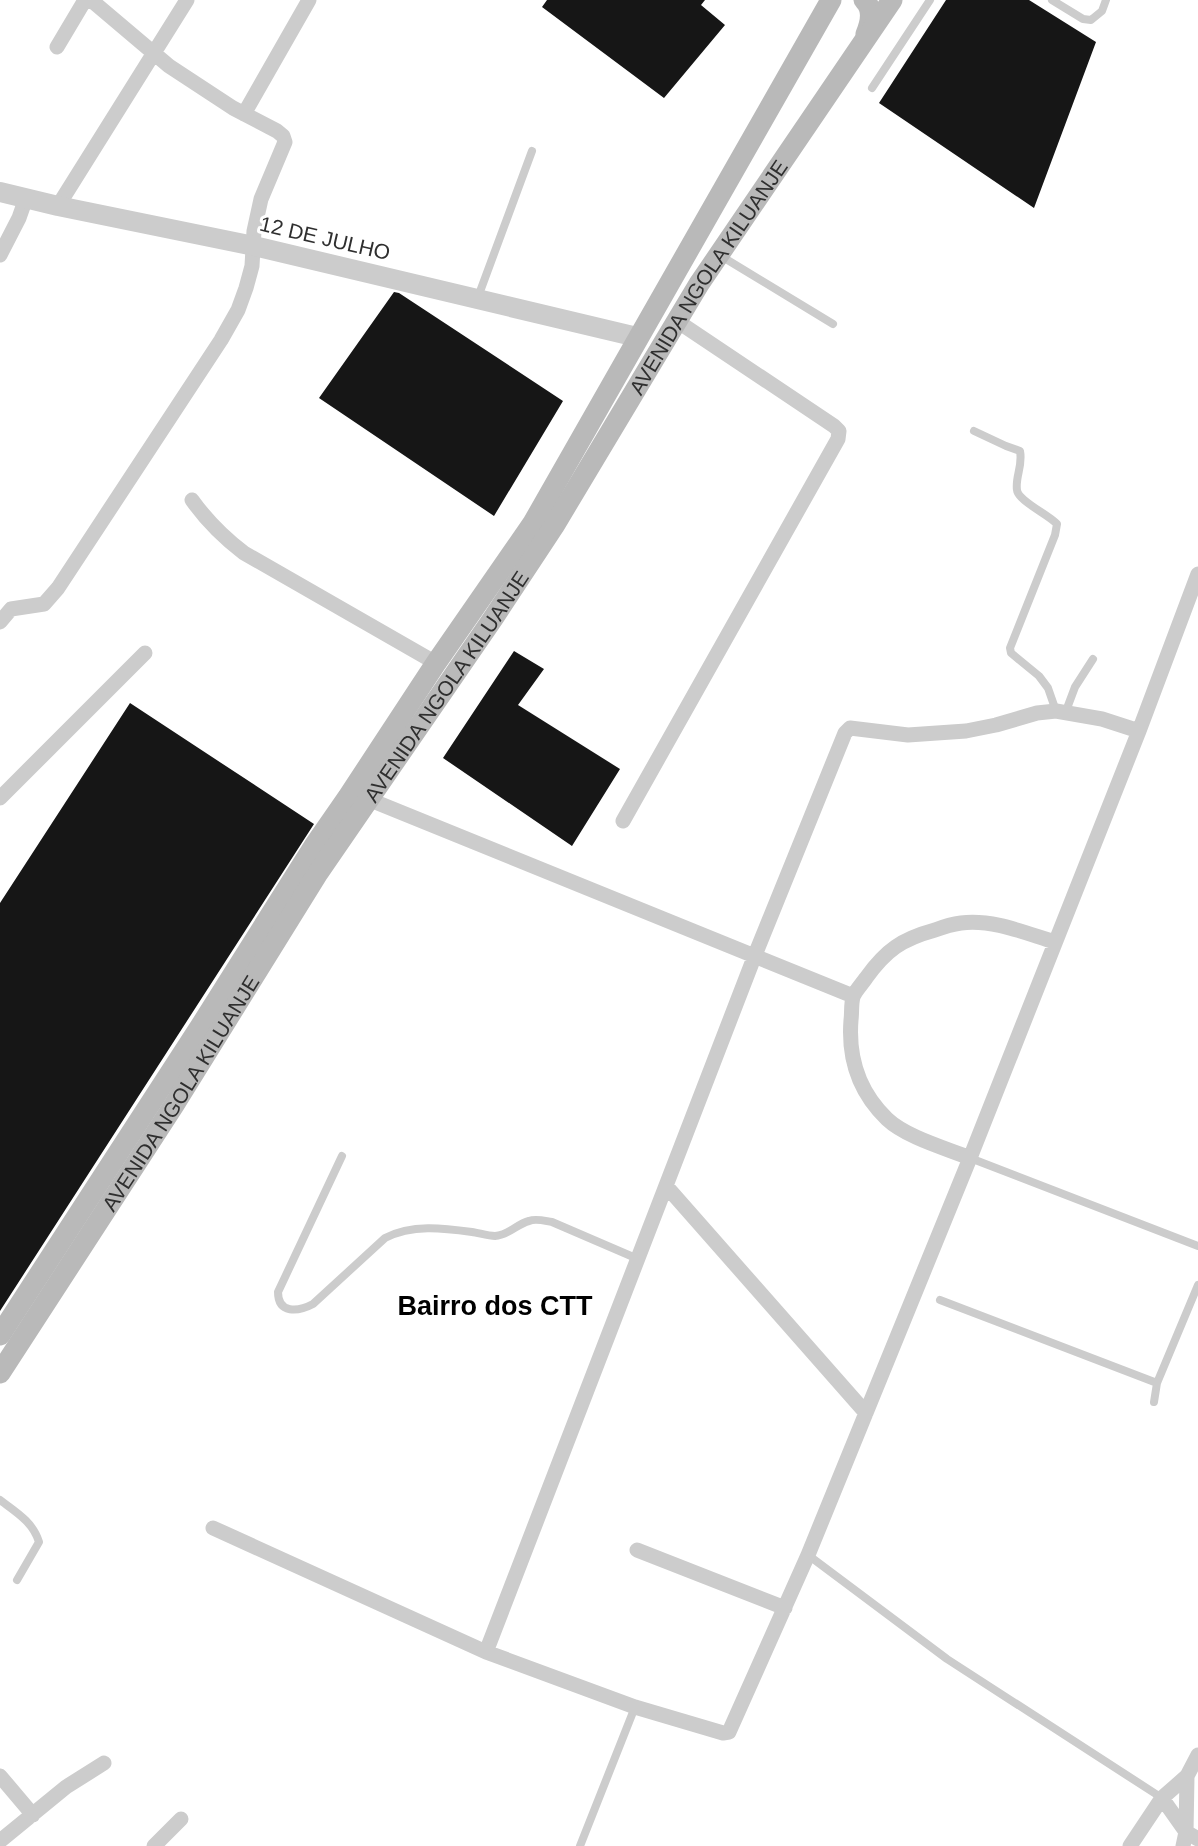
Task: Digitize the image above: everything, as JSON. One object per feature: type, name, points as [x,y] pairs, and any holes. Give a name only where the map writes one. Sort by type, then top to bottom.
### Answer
[{"type":"main road","name":"AVENIDA NGOLA KILUANJE","points":[[0,1335],[200,1027],[314,846],[533,523],[831,0]]},
{"type":"main road","points":[[813,30],[844,0]]},
{"type":"main road","points":[[861,45],[871,19],[869,5],[864,0]]},
{"type":"main road","name":"AVENIDA NGOLA KILUANJE","points":[[0,1373],[92,1234],[318,873],[548,536],[719,254],[892,0]]},
{"type":"street","points":[[57,47],[85,0]]},
{"type":"street","points":[[0,622],[11,609],[44,604],[58,588],[221,339],[238,310],[246,288],[261,200],[284,146],[285,139],[277,131],[201,88],[154,53],[91,0]]},
{"type":"street","points":[[58,206],[187,0]]},
{"type":"street","points":[[244,114],[309,0]]},
{"type":"street","name":"12 DE JULHO","points":[[0,192],[254,246],[637,337]]},
{"type":"street","points":[[0,255],[19,218],[26,198]]},
{"type":"street","points":[[623,821],[838,439],[839,431],[677,321]]},
{"type":"street","points":[[192,500],[223,537],[244,553],[436,663]]},
{"type":"street","points":[[213,1528],[486,1652],[635,1707],[723,1733],[729,1732],[808,1555],[970,1158],[1196,584]]},
{"type":"street","points":[[0,798],[145,653]]},
{"type":"street","points":[[486,1652],[755,955],[845,733],[850,728],[908,735],[966,731],[1037,713],[1061,711],[1102,719],[1139,731]]},
{"type":"street","points":[[368,799],[853,996]]},
{"type":"street","points":[[970,1158],[909,1133],[889,1121],[874,1106],[861,1086],[852,1063],[850,1030],[853,996],[874,966],[891,949],[910,937],[945,927],[961,923],[991,923],[1055,942]]},
{"type":"street","points":[[667,1186],[866,1413]]},
{"type":"street","points":[[638,1550],[785,1608]]},
{"type":"street","points":[[1130,1846],[1162,1798],[1187,1776],[1198,1755]]},
{"type":"street","points":[[0,1842],[66,1787],[104,1763]]},
{"type":"street","points":[[0,1776],[33,1815]]},
{"type":"street","points":[[1187,1776],[1189,1839]]},
{"type":"street","points":[[1162,1798],[1189,1839]]},
{"type":"street","points":[[154,1846],[181,1819]]},
{"type":"lane","points":[[872,88],[930,0]]},
{"type":"lane","points":[[1052,0],[1083,19],[1091,20],[1102,11],[1106,0]]},
{"type":"lane","points":[[478,299],[532,151]]},
{"type":"lane","points":[[719,254],[833,324]]},
{"type":"lane","points":[[974,431],[1020,451],[1022,461],[1017,490],[1022,499],[1057,524],[1055,535],[1010,648],[1011,653],[1039,676],[1061,711]]},
{"type":"lane","points":[[1061,711],[1094,659]]},
{"type":"lane","points":[[342,1156],[278,1292],[278,1300],[282,1306],[292,1310],[313,1304],[385,1238],[409,1229],[428,1228],[495,1236],[510,1232],[529,1221],[540,1220],[552,1222],[639,1259]]},
{"type":"lane","points":[[970,1158],[1198,1246]]},
{"type":"lane","points":[[1154,1402],[1157,1383],[1198,1285]]},
{"type":"lane","points":[[940,1300],[1157,1383]]},
{"type":"lane","points":[[0,1500],[22,1517],[35,1531],[39,1542],[17,1580]]},
{"type":"lane","points":[[808,1555],[947,1659],[1162,1798]]},
{"type":"lane","points":[[579,1846],[635,1707]]},
{"type":"building","points":[[547,0],[705,0],[701,5],[725,25],[664,98],[542,7]]},
{"type":"building","points":[[946,0],[1029,0],[1096,42],[1034,208],[879,103]]},
{"type":"building","points":[[394,292],[399,293],[563,401],[494,516],[319,398]]},
{"type":"building","points":[[514,651],[544,669],[518,705],[620,769],[572,846],[443,758]]},
{"type":"building","points":[[130,703],[314,824],[0,1311],[0,903]]},
{"type":"district","name":"Bairro dos CTT","points":[[495,1306]]}]
